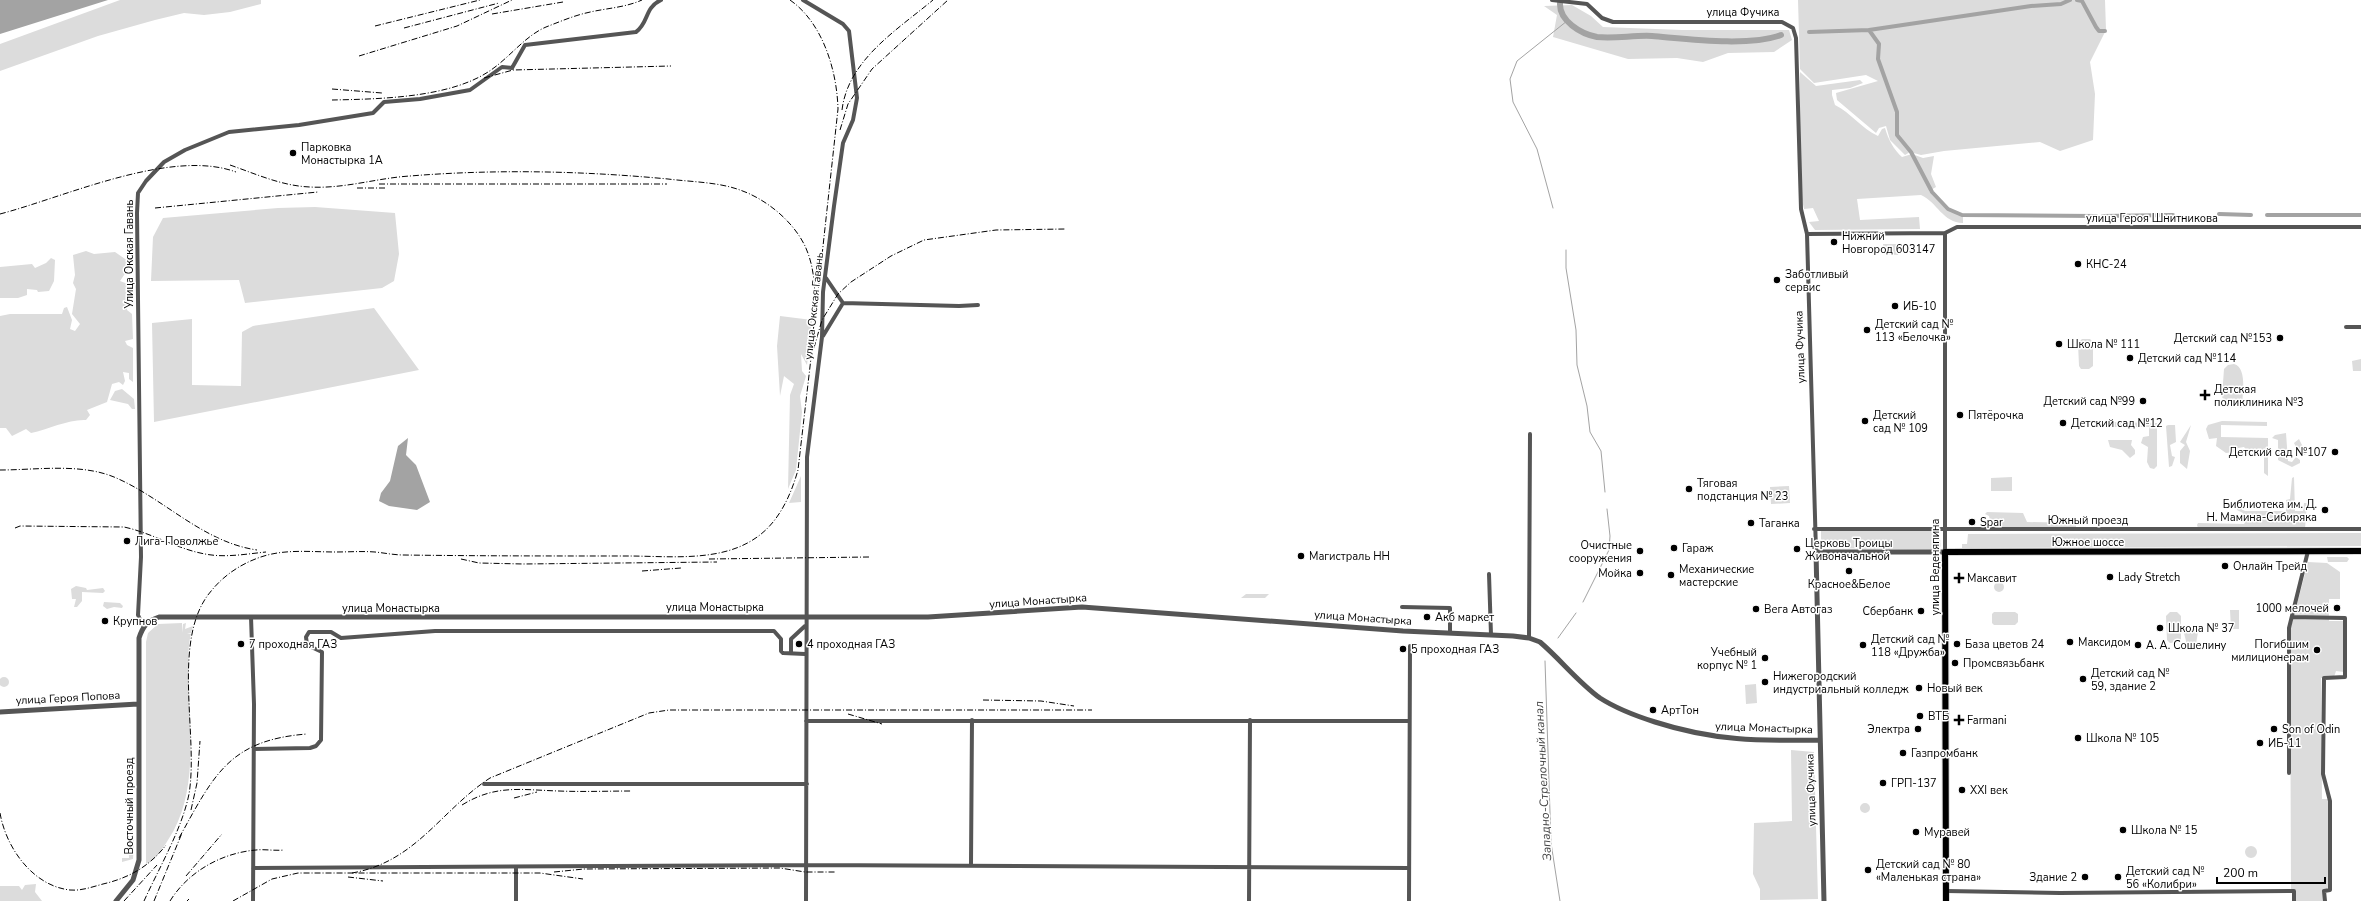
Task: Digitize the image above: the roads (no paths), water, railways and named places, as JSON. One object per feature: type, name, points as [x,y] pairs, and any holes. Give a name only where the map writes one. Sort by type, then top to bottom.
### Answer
[{"type":"main road","name":"Южное шоссе","points":[[1945,552],[2361,551]]},
{"type":"main road","name":"улица Веденяпина","points":[[1945,552],[1946,901]]},
{"type":"street","name":"Улица Окская Гавань","points":[[143,626],[138,616],[141,557],[137,213],[138,193],[146,181],[174,155],[229,132],[299,125],[373,114],[384,102],[420,99],[470,90],[502,67],[512,68],[525,45],[636,32],[642,26],[651,6],[661,0]]},
{"type":"street","name":"улица Окская Гавань","points":[[803,0],[843,24],[849,31],[857,98],[852,120],[843,143],[822,312],[822,337],[807,457],[805,617],[807,784],[805,865],[806,901]]},
{"type":"street","name":"улица Фучика","points":[[1552,0],[1587,4],[1602,18],[1613,22],[1782,22],[1791,26],[1796,38],[1801,209],[1807,234],[1824,901]]},
{"type":"street","name":"улица Героя Шнитникова","points":[[1807,234],[1945,232],[1957,227],[2361,227]]},
{"type":"street","name":"улица Веденяпина","points":[[1945,232],[1945,552]]},
{"type":"street","points":[[826,278],[843,303]]},
{"type":"street","points":[[843,303],[978,305]]},
{"type":"street","points":[[822,337],[843,303]]},
{"type":"street","points":[[2346,327],[2361,327]]},
{"type":"street","points":[[1530,434],[1530,638]]},
{"type":"street","name":"Южный проезд","points":[[1814,529],[2361,529]]},
{"type":"street","points":[[2289,773],[2289,628],[2308,551]]},
{"type":"street","name":"Южное шоссе","points":[[1816,552],[1945,552]]},
{"type":"street","points":[[1489,574],[1491,635]]},
{"type":"street","name":"улица Монастырка","points":[[143,626],[149,621],[159,617],[950,617],[1082,607],[1530,638],[1540,642],[1552,652],[1593,693],[1614,706],[1636,716],[1692,733],[1718,738],[1820,740]]},
{"type":"street","points":[[1402,607],[1450,608],[1450,633]]},
{"type":"street","points":[[251,617],[254,704],[253,901]]},
{"type":"street","points":[[2292,618],[2345,618],[2345,677],[2324,678],[2323,774],[2330,801],[2330,890],[2324,891],[2325,901]]},
{"type":"street","name":"Восточный проезд","points":[[116,901],[133,880],[139,860],[139,638],[143,626]]},
{"type":"street","points":[[791,653],[791,639],[805,626]]},
{"type":"street","points":[[254,749],[310,748],[316,746],[321,740],[322,652],[307,645],[306,637],[309,632],[331,632],[341,638],[435,631],[774,631],[781,639],[781,651],[805,654]]},
{"type":"street","points":[[1408,901],[1410,646]]},
{"type":"street","name":"улица Героя Попова","points":[[0,712],[138,704]]},
{"type":"street","points":[[971,866],[972,720]]},
{"type":"street","points":[[1249,901],[1250,720]]},
{"type":"street","points":[[806,721],[1409,721]]},
{"type":"street","points":[[484,784],[807,784]]},
{"type":"street","points":[[253,868],[805,865],[1408,868]]},
{"type":"street","points":[[516,867],[516,901]]},
{"type":"street","points":[[1946,892],[2048,892],[2060,894],[2294,891],[2294,901]]},
{"type":"waterway","points":[[1869,30],[2031,6],[2061,4],[2070,0]]},
{"type":"waterway","points":[[2077,0],[2082,1],[2099,31],[2105,31]]},
{"type":"waterway","points":[[1560,3],[1563,15],[1572,26],[1584,33],[1597,37],[1611,38],[1652,36],[1718,41],[1752,41],[1781,35]]},
{"type":"waterway","name":"Западно-Стрелочный канал","points":[[1553,208],[1537,149],[1513,102],[1510,79],[1517,61],[1567,21]]},
{"type":"waterway","points":[[1809,32],[1869,30],[1879,44],[1878,59],[1897,112],[1897,135],[1911,152],[1932,192],[1948,209],[1962,215],[2096,216]]},
{"type":"waterway","points":[[2219,214],[2251,215]]},
{"type":"waterway","points":[[2103,216],[2173,215]]},
{"type":"waterway","points":[[2267,215],[2361,215]]},
{"type":"waterway","name":"Западно-Стрелочный канал","points":[[1566,250],[1566,268],[1576,330],[1577,365],[1587,406],[1590,432],[1601,451],[1605,492]]},
{"type":"waterway","name":"Западно-Стрелочный канал","points":[[1583,602],[1609,550],[1610,536],[1607,509]]},
{"type":"waterway","name":"Западно-Стрелочный канал","points":[[1558,638],[1576,613]]},
{"type":"waterway","name":"Западно-Стрелочный канал","points":[[1545,661],[1551,843],[1560,901]]},
{"type":"railway","points":[[375,26],[480,0]]},
{"type":"railway","points":[[359,56],[457,26],[512,0]]},
{"type":"railway","points":[[332,100],[371,99],[414,95],[436,92],[456,86],[475,79],[491,70],[524,41],[546,27],[581,14],[622,6],[642,0]]},
{"type":"railway","points":[[790,0],[811,21],[819,35],[831,64],[837,94],[838,109],[818,292]]},
{"type":"railway","points":[[842,110],[846,92],[864,61],[890,35],[933,0]]},
{"type":"railway","points":[[840,130],[848,104],[872,69],[948,0]]},
{"type":"railway","points":[[492,14],[563,2]]},
{"type":"railway","points":[[404,28],[499,3]]},
{"type":"railway","points":[[484,78],[513,70],[671,66]]},
{"type":"railway","points":[[332,89],[382,93]]},
{"type":"railway","points":[[230,165],[279,182],[310,187],[348,185],[410,176],[475,172],[604,174],[705,183],[732,187],[750,194],[778,212],[793,228],[805,246],[812,268],[815,290],[813,336]]},
{"type":"railway","points":[[0,214],[86,187],[150,170],[181,166],[210,166],[236,172]]},
{"type":"railway","points":[[379,184],[667,184]]},
{"type":"railway","points":[[357,188],[385,188]]},
{"type":"railway","points":[[155,208],[318,192]]},
{"type":"railway","points":[[144,901],[176,835],[189,794],[191,744],[188,688],[192,633],[199,610],[212,590],[229,574],[242,565],[264,556],[282,552],[370,552],[397,555],[675,557],[707,555],[737,548],[751,541],[768,528],[781,510],[791,491],[798,470],[811,358],[822,320],[838,294],[851,282],[891,256],[924,240],[996,230],[1066,229]]},
{"type":"railway","points":[[0,470],[58,468],[87,470],[114,477],[150,496],[201,529],[218,538],[257,550]]},
{"type":"railway","points":[[15,528],[20,526],[124,527],[145,533],[184,549],[205,554],[228,556],[266,552]]},
{"type":"railway","points":[[709,559],[869,557]]},
{"type":"railway","points":[[461,559],[479,563],[523,564],[717,562]]},
{"type":"railway","points":[[642,571],[681,568]]},
{"type":"railway","points":[[983,700],[1041,701],[1074,706]]},
{"type":"railway","points":[[352,873],[374,867],[394,858],[411,847],[473,791],[490,778],[649,713],[669,710],[1092,710]]},
{"type":"railway","points":[[848,714],[882,724]]},
{"type":"railway","points":[[179,838],[214,779],[241,753],[259,744],[281,738],[307,734]]},
{"type":"railway","points":[[191,810],[197,783],[200,741]]},
{"type":"railway","points":[[462,805],[474,798],[486,794],[498,791],[521,789],[632,791]]},
{"type":"railway","points":[[514,798],[537,792]]},
{"type":"railway","points":[[0,813],[8,839],[23,863],[44,881],[57,887],[70,890],[91,887],[130,875],[146,865],[166,845]]},
{"type":"railway","points":[[154,901],[182,833]]},
{"type":"railway","points":[[186,876],[222,834]]},
{"type":"railway","points":[[170,901],[186,881],[196,873],[218,860],[243,852],[259,850],[284,850]]},
{"type":"railway","points":[[124,901],[157,865]]},
{"type":"railway","points":[[554,872],[584,869],[780,868],[805,872],[836,872]]},
{"type":"railway","points":[[233,901],[272,879],[298,873],[540,873],[583,879]]},
{"type":"railway","points":[[348,877],[383,881]]},
{"type":"place","name":"Парковка Монастырка 1А","points":[[293,153]]},
{"type":"place","name":"Нижний Новгород 603147","points":[[1834,242]]},
{"type":"place","name":"КНС-24","points":[[2078,264]]},
{"type":"place","name":"Заботливый сервис","points":[[1777,280]]},
{"type":"place","name":"ИБ-10","points":[[1895,306]]},
{"type":"place","name":"Детский сад № 113 «Белочка»","points":[[1867,330]]},
{"type":"place","name":"Детский сад №153","points":[[2280,338]]},
{"type":"place","name":"Школа № 111","points":[[2059,344]]},
{"type":"place","name":"Детский сад №114","points":[[2130,358]]},
{"type":"place","name":"Детская поликлиника №3","points":[[2205,395]]},
{"type":"place","name":"Детский сад №99","points":[[2143,401]]},
{"type":"place","name":"Пятёрочка","points":[[1960,415]]},
{"type":"place","name":"Детский сад № 109","points":[[1865,421]]},
{"type":"place","name":"Детский сад №12","points":[[2063,423]]},
{"type":"place","name":"Детский сад №107","points":[[2335,452]]},
{"type":"place","name":"Тяговая подстанция № 23","points":[[1689,489]]},
{"type":"place","name":"Библиотека им. Д. Н. Мамина-Сибиряка","points":[[2325,510]]},
{"type":"place","name":"Spar","points":[[1972,522]]},
{"type":"place","name":"Таганка","points":[[1751,523]]},
{"type":"place","name":"Лига-Поволжье","points":[[127,541]]},
{"type":"place","name":"Гараж","points":[[1674,548]]},
{"type":"place","name":"Церковь Троицы Живоначальной","points":[[1797,549]]},
{"type":"place","name":"Очистные сооружения","points":[[1640,551]]},
{"type":"place","name":"Магистраль НН","points":[[1301,556]]},
{"type":"place","name":"Онлайн Трейд","points":[[2225,566]]},
{"type":"place","name":"Красное&Белое","points":[[1849,571]]},
{"type":"place","name":"Мойка","points":[[1640,573]]},
{"type":"place","name":"Механические мастерские","points":[[1671,575]]},
{"type":"place","name":"Lady Stretch","points":[[2110,577]]},
{"type":"place","name":"Максавит","points":[[1959,578]]},
{"type":"place","name":"1000 мелочей","points":[[2337,608]]},
{"type":"place","name":"Вега Автогаз","points":[[1756,609]]},
{"type":"place","name":"Сбербанк","points":[[1921,611]]},
{"type":"place","name":"Акб маркет","points":[[1427,617]]},
{"type":"place","name":"Крупнов","points":[[105,621]]},
{"type":"place","name":"Школа № 37","points":[[2160,628]]},
{"type":"place","name":"Максидом","points":[[2070,642]]},
{"type":"place","name":"7 проходная ГАЗ","points":[[241,644]]},
{"type":"place","name":"4 проходная ГАЗ","points":[[799,644]]},
{"type":"place","name":"База цветов 24","points":[[1957,644]]},
{"type":"place","name":"Детский сад № 118 «Дружба»","points":[[1863,645]]},
{"type":"place","name":"А. А. Сошелину","points":[[2138,645]]},
{"type":"place","name":"5 проходная ГАЗ","points":[[1403,649]]},
{"type":"place","name":"Погибшим милиционерам","points":[[2317,650]]},
{"type":"place","name":"Учебный корпус № 1","points":[[1765,658]]},
{"type":"place","name":"Промсвязьбанк","points":[[1955,663]]},
{"type":"place","name":"Детский сад № 59, здание 2","points":[[2083,679]]},
{"type":"place","name":"Нижегородский индустриальный колледж","points":[[1765,682]]},
{"type":"place","name":"Новый век","points":[[1919,688]]},
{"type":"place","name":"АртТон","points":[[1653,710]]},
{"type":"place","name":"ВТБ","points":[[1920,716]]},
{"type":"place","name":"Farmani","points":[[1959,720]]},
{"type":"place","name":"Электра","points":[[1918,729]]},
{"type":"place","name":"Son of Odin","points":[[2274,729]]},
{"type":"place","name":"Школа № 105","points":[[2078,738]]},
{"type":"place","name":"ИБ-11","points":[[2260,743]]},
{"type":"place","name":"Газпромбанк","points":[[1903,753]]},
{"type":"place","name":"ГРП-137","points":[[1883,783]]},
{"type":"place","name":"XXI век","points":[[1962,790]]},
{"type":"place","name":"Школа № 15","points":[[2123,830]]},
{"type":"place","name":"Муравей","points":[[1916,832]]},
{"type":"place","name":"Детский сад № 80 «Маленькая страна»","points":[[1868,870]]},
{"type":"place","name":"Здание 2","points":[[2085,877]]},
{"type":"place","name":"Детский сад № 56 «Колибри»","points":[[2118,877]]}]
